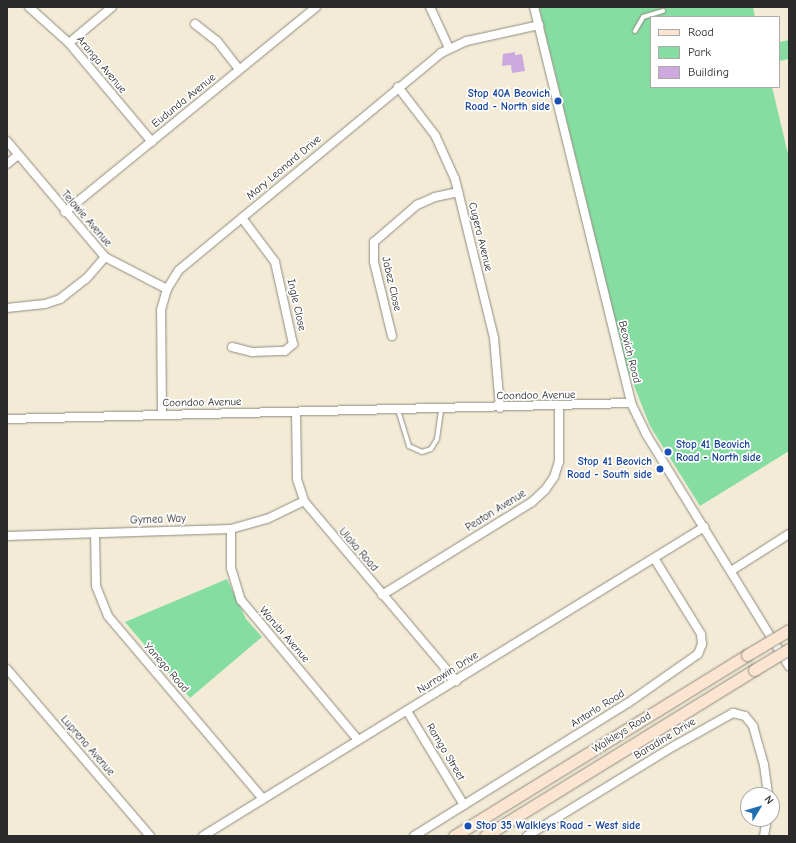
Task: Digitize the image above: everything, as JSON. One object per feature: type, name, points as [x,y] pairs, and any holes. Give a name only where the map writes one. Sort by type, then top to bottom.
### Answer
[{"type":"main road","name":"Walkleys Road","points":[[454,836],[789,630]]},
{"type":"main road","name":"Walkleys Road","points":[[485,836],[789,649]]},
{"type":"street","name":"Aranga Avenue","points":[[29,7],[69,43],[152,142]]},
{"type":"street","points":[[69,43],[112,7]]},
{"type":"street","name":"Eudunda Avenue","points":[[66,212],[316,7]]},
{"type":"street","points":[[430,7],[449,48]]},
{"type":"street","name":"Beovich Road","points":[[534,7],[631,403],[646,434],[789,666]]},
{"type":"street","points":[[195,24],[216,41],[240,70]]},
{"type":"street","name":"Mary Leonard Drive","points":[[162,415],[160,317],[166,289],[185,264],[398,87],[449,48],[467,41],[539,25]]},
{"type":"street","name":"Cugera Avenue","points":[[398,87],[441,144],[458,192],[494,338],[500,408]]},
{"type":"street","name":"Telowie Avenue","points":[[7,142],[105,257],[166,289]]},
{"type":"street","points":[[7,164],[18,155]]},
{"type":"street","name":"Jabez Close","points":[[392,336],[374,262],[374,242],[417,205],[427,199],[458,192]]},
{"type":"street","name":"Ingle Close","points":[[232,347],[252,352],[285,351],[293,344],[275,262],[242,218]]},
{"type":"street","points":[[7,308],[45,304],[60,299],[86,279],[105,257]]},
{"type":"street","name":"Coondoo Avenue","points":[[7,419],[559,407],[631,403]]},
{"type":"street","name":"Peaton Avenue","points":[[382,595],[532,502],[545,490],[554,477],[560,462],[559,407]]},
{"type":"street","name":"Ulaka Road","points":[[296,412],[297,478],[304,501],[456,681]]},
{"type":"street","name":"Gymea Way","points":[[7,536],[231,529],[267,519],[304,501]]},
{"type":"street","name":"Nurrowin Drive","points":[[203,836],[704,528]]},
{"type":"street","name":"Warubi Avenue","points":[[231,529],[231,568],[241,600],[358,740]]},
{"type":"street","name":"Yanego Road","points":[[95,533],[96,586],[108,616],[263,799]]},
{"type":"street","points":[[731,571],[789,534]]},
{"type":"street","name":"Antarlo Road","points":[[414,836],[628,703],[698,654],[702,644],[701,634],[654,558]]},
{"type":"street","name":"Luprena Avenue","points":[[7,670],[150,836]]},
{"type":"street","name":"Ramgo Street","points":[[407,711],[464,805]]},
{"type":"street","name":"Baradine Drive","points":[[527,836],[674,746],[733,713],[745,716],[753,726],[764,765],[767,787]]},
{"type":"lane","points":[[635,31],[643,17],[663,11]]},
{"type":"lane","points":[[398,410],[408,446],[422,452],[431,449],[436,439],[441,409]]},
{"type":"green space","points":[[539,7],[753,7],[755,16],[650,16],[650,88],[772,88],[789,158],[789,451],[700,506],[650,426],[627,368]]},
{"type":"green space","points":[[789,40],[789,59],[780,61],[780,42]]},
{"type":"green space","points":[[227,579],[246,619],[262,637],[190,698],[125,622]]},
{"type":"building","points":[[515,52],[515,55],[522,54],[525,71],[512,73],[511,65],[502,66],[503,54]]},
{"type":"place","name":"Stop 40A Beovich Road - North side","points":[[558,101]]},
{"type":"place","name":"Stop 41 Beovich Road - North side","points":[[668,452]]},
{"type":"place","name":"Stop 41 Beovich Road - South side","points":[[660,469]]},
{"type":"place","name":"Stop 35 Walkleys Road - West side","points":[[468,826]]}]
